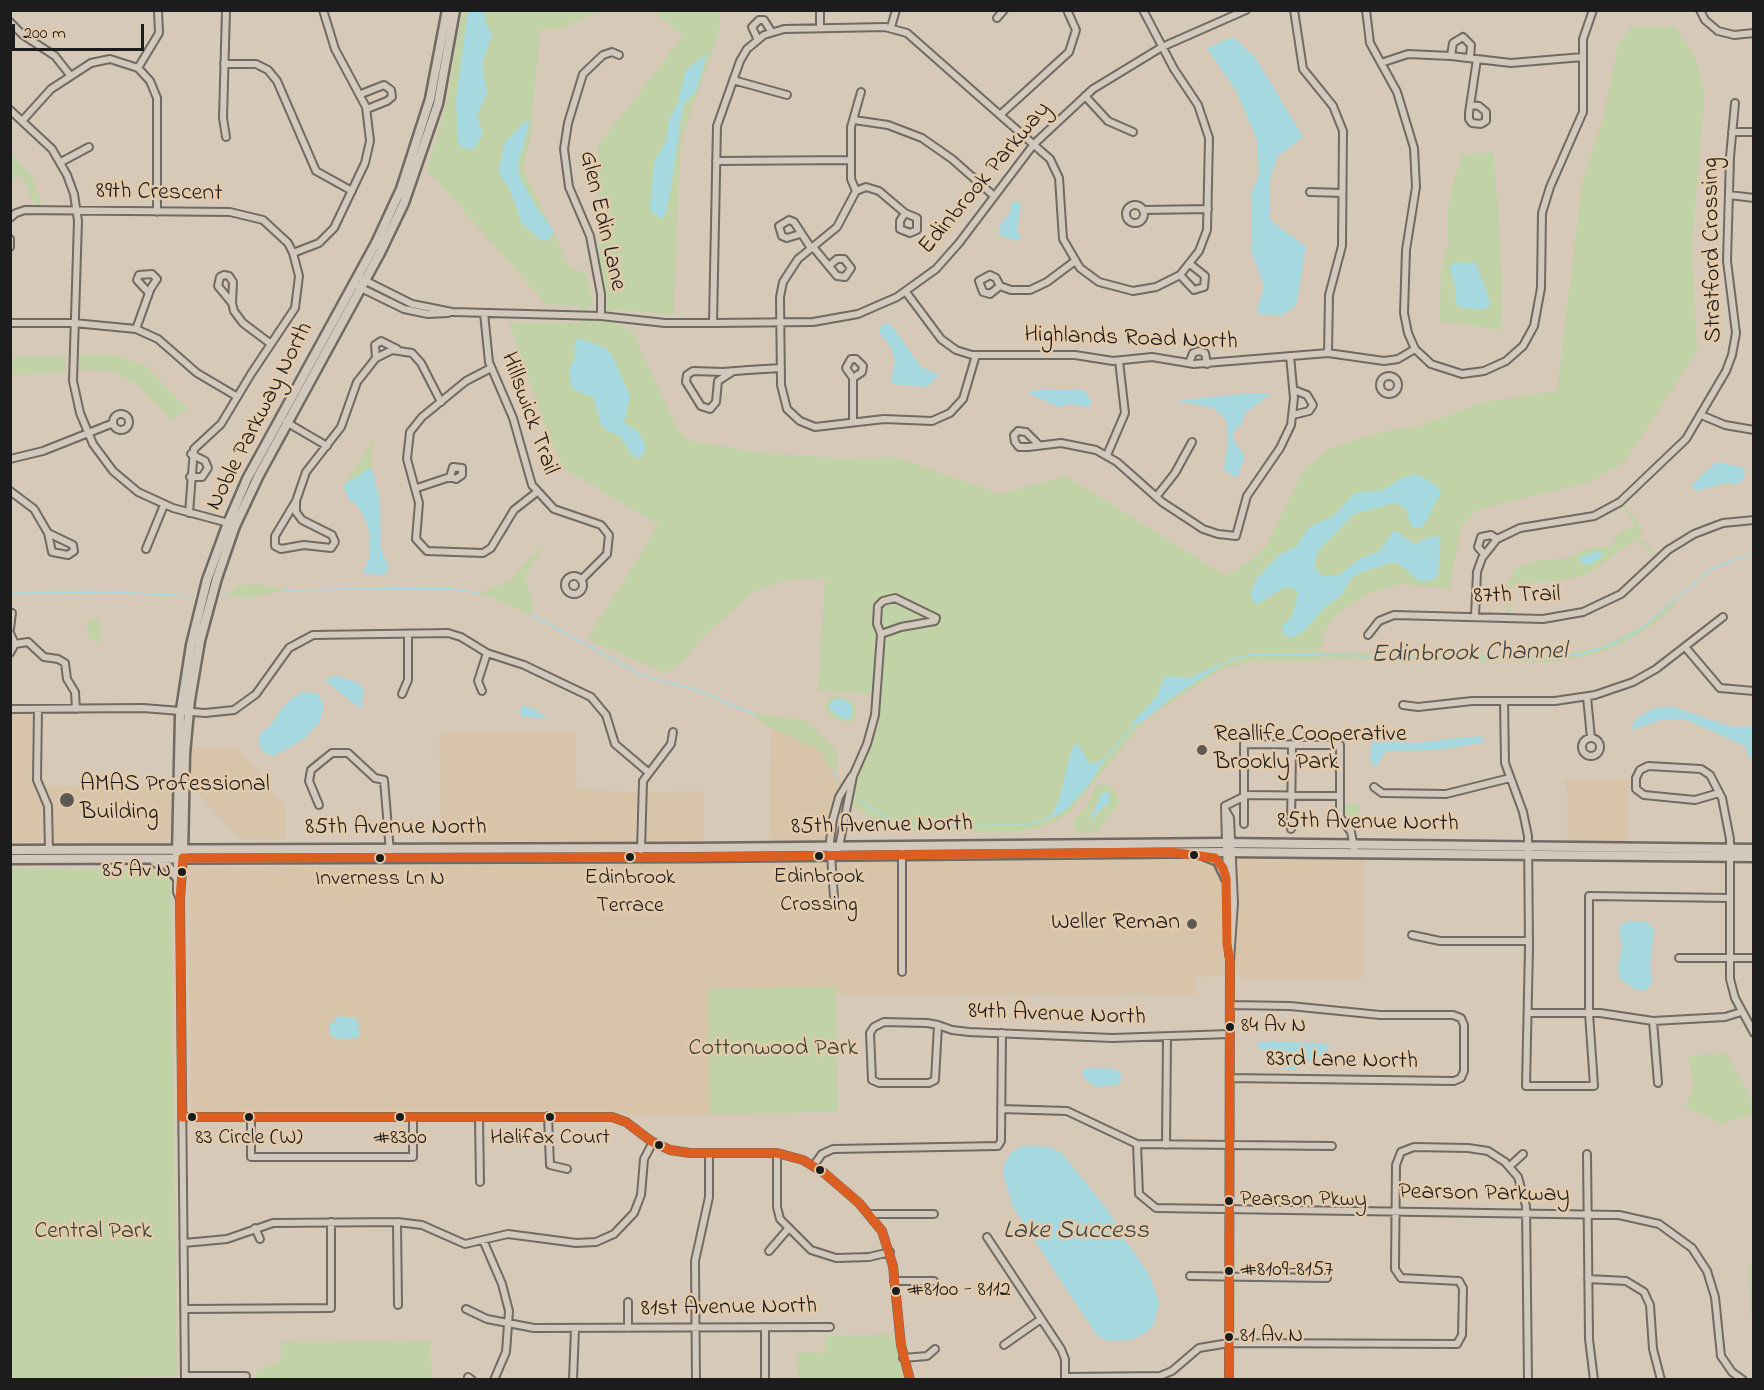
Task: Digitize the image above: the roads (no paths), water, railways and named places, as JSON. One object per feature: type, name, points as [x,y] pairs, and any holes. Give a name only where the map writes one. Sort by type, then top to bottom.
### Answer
[{"type":"main road","name":"Noble Parkway North","points":[[359,282],[393,207],[417,144],[435,80],[447,10]]},
{"type":"main road","name":"Noble Parkway North","points":[[180,854],[177,806],[184,711],[207,611],[231,524],[283,421],[359,282],[400,213],[426,145],[442,85],[455,10]]},
{"type":"main road","name":"Noble Parkway North","points":[[180,854],[184,828],[184,711]]},
{"type":"main road","points":[[150,850],[164,846],[172,838],[177,806]]},
{"type":"main road","points":[[184,828],[190,839],[200,845],[247,845],[258,849]]},
{"type":"main road","name":"85th Avenue North","points":[[10,850],[150,850],[180,854],[641,853],[834,850],[1170,852],[1228,847]]},
{"type":"main road","name":"85th Avenue North","points":[[902,850],[1355,848],[1730,853],[1754,857]]},
{"type":"main road","name":"85th Avenue North","points":[[10,859],[99,859],[258,849],[390,853]]},
{"type":"main road","name":"85th Avenue North","points":[[1730,853],[1754,849]]},
{"type":"main road","points":[[1170,852],[1183,856],[1210,856],[1221,864],[1226,878]]},
{"type":"main road","points":[[99,859],[106,862],[161,863],[169,867],[176,876]]},
{"type":"street","points":[[138,68],[159,33],[158,10]]},
{"type":"street","points":[[226,10],[223,118],[226,137]]},
{"type":"street","points":[[189,513],[191,454],[195,447],[221,424],[236,396],[291,318],[298,298],[299,276],[293,253],[309,249],[327,236],[340,218],[368,152],[371,130],[367,109],[361,94],[334,49],[323,10]]},
{"type":"street","points":[[820,10],[820,27]]},
{"type":"street","points":[[891,27],[896,10]]},
{"type":"street","points":[[997,18],[1004,10]]},
{"type":"street","points":[[1001,114],[1034,81],[1069,52],[1076,30],[1067,10]]},
{"type":"street","points":[[713,323],[717,126],[743,55],[757,38],[771,31],[820,27],[891,27],[913,38],[1050,159],[1056,170],[1059,187],[1060,227],[1067,249],[1075,261],[1100,282],[1121,290],[1156,287],[1180,275],[1190,264],[1204,241],[1208,209],[1209,149],[1206,126],[1198,105],[1162,47],[1143,10]]},
{"type":"street","name":"Edinbrook Parkway","points":[[359,282],[414,312],[441,314],[452,312],[601,316],[665,323],[780,323],[841,318],[871,309],[906,292],[927,277],[952,251],[1034,144],[1085,96],[1114,74],[1162,47],[1246,10]]},
{"type":"street","points":[[1294,10],[1304,69],[1333,106],[1341,122],[1342,246],[1330,291],[1328,353]]},
{"type":"street","points":[[1366,10],[1370,43],[1405,110],[1414,148],[1416,188],[1406,250],[1404,313],[1408,333],[1415,349],[1441,369],[1473,373],[1506,361],[1529,336],[1540,307],[1540,238],[1545,200],[1583,112],[1584,31],[1593,10]]},
{"type":"street","points":[[1700,10],[1705,20],[1718,31],[1734,35],[1754,33]]},
{"type":"street","points":[[757,38],[752,27],[759,20],[764,20],[771,31]]},
{"type":"street","points":[[10,22],[23,35],[55,56],[70,75]]},
{"type":"street","points":[[1451,56],[1453,43],[1463,37],[1469,41],[1473,58],[1470,105]]},
{"type":"street","name":"Glen Edin Lane","points":[[601,316],[601,294],[590,236],[569,188],[564,149],[568,123],[583,75],[603,55],[612,52],[619,55]]},
{"type":"street","points":[[1381,63],[1408,54],[1511,63],[1583,57]]},
{"type":"street","points":[[22,120],[51,89],[91,63],[110,59],[138,68],[150,81],[158,98],[157,212]]},
{"type":"street","points":[[224,64],[256,64],[268,70],[277,81],[316,171],[352,191]]},
{"type":"street","points":[[733,80],[787,95]]},
{"type":"street","points":[[361,94],[384,85],[391,90],[392,97],[387,101],[367,109]]},
{"type":"street","points":[[856,191],[851,179],[851,127],[856,101],[861,92]]},
{"type":"street","points":[[1085,96],[1108,121],[1133,132]]},
{"type":"street","name":"Stratford Crossing","points":[[1475,616],[1476,577],[1484,554],[1497,539],[1520,528],[1588,518],[1606,511],[1632,492],[1674,452],[1701,415],[1729,363],[1736,340],[1736,324],[1727,261],[1735,103]]},
{"type":"street","points":[[10,110],[45,141],[61,162],[72,187],[77,211],[73,381],[87,433],[102,458],[125,482],[164,505],[231,524]]},
{"type":"street","points":[[854,120],[888,125],[922,138],[952,159],[994,196]]},
{"type":"street","points":[[1732,132],[1754,132]]},
{"type":"street","points":[[61,162],[89,147]]},
{"type":"street","points":[[716,161],[850,160]]},
{"type":"street","points":[[905,213],[879,191],[866,188],[856,191],[837,227],[792,266],[783,282],[780,323],[784,401],[800,421],[824,428],[884,418],[923,422],[941,417],[963,399],[976,355]]},
{"type":"street","points":[[1310,192],[1342,193]]},
{"type":"street","points":[[1729,195],[1754,198]]},
{"type":"street","points":[[1143,210],[1208,209]]},
{"type":"street","name":"89th Crescent","points":[[10,218],[25,210],[230,212],[253,216],[272,227],[293,253]]},
{"type":"street","points":[[800,234],[829,266]]},
{"type":"street","points":[[10,239],[10,247]]},
{"type":"street","points":[[1000,286],[1020,290],[1039,287],[1075,261]]},
{"type":"street","points":[[1180,275],[1194,290],[1204,287],[1205,276],[1190,264]]},
{"type":"street","name":"Highlands Road North","points":[[906,292],[941,339],[956,350],[976,355],[1075,355],[1119,361],[1152,357],[1207,364],[1328,353],[1384,361],[1398,359],[1415,349]]},
{"type":"street","points":[[136,329],[149,293]]},
{"type":"street","points":[[232,303],[234,311],[243,323],[271,344]]},
{"type":"street","name":"Hillswick Trail","points":[[484,313],[486,350],[491,368],[513,418],[528,476],[537,492],[554,509],[601,525],[609,535],[608,554],[581,580]]},
{"type":"street","points":[[10,323],[74,323],[136,329],[158,339],[197,373],[236,396]]},
{"type":"street","points":[[376,358],[375,345],[381,340],[397,350]]},
{"type":"street","points":[[296,501],[296,512],[302,520],[332,535],[335,542],[331,548],[304,545],[281,549],[275,546],[275,536],[296,501],[306,472],[345,420],[357,382],[376,358],[386,351],[397,350],[412,353],[421,363],[441,402]]},
{"type":"street","points":[[1189,363],[1193,353],[1199,351],[1205,353],[1207,364]]},
{"type":"street","points":[[1039,446],[1072,444],[1107,455],[1156,497],[1203,529],[1236,536],[1247,496],[1286,438],[1293,415],[1294,390],[1290,356]]},
{"type":"street","points":[[1107,455],[1125,413],[1119,361]]},
{"type":"street","points":[[1384,361],[1386,377]]},
{"type":"street","points":[[491,368],[473,376],[415,424],[407,440],[407,459],[417,488],[419,503],[415,533],[418,544],[433,552],[456,550],[478,554],[491,548],[514,510],[537,492]]},
{"type":"street","points":[[732,372],[718,381],[716,402],[710,409],[701,406],[686,382],[687,375],[693,371],[732,372],[781,368]]},
{"type":"street","points":[[853,378],[854,422]]},
{"type":"street","points":[[1293,415],[1309,411],[1313,405],[1307,395],[1294,390]]},
{"type":"street","points":[[1701,415],[1725,425],[1754,430]]},
{"type":"street","points":[[283,421],[327,446]]},
{"type":"street","points":[[10,459],[28,456],[111,424]]},
{"type":"street","points":[[1156,497],[1175,473],[1192,442]]},
{"type":"street","points":[[190,477],[201,477],[208,468],[205,461],[191,454]]},
{"type":"street","points":[[417,488],[450,477]]},
{"type":"street","points":[[10,491],[34,509],[48,533],[54,554],[68,555],[74,551],[73,545],[48,533]]},
{"type":"street","points":[[146,549],[164,505]]},
{"type":"street","name":"87th Trail","points":[[1368,635],[1379,621],[1394,615],[1543,619],[1582,612],[1621,594],[1668,550],[1694,534],[1723,524],[1754,520]]},
{"type":"street","points":[[1484,554],[1478,547],[1481,537],[1491,535],[1497,539]]},
{"type":"street","points":[[834,850],[853,776],[867,744],[874,715],[881,634],[877,624],[878,606],[883,601],[896,598],[935,616],[935,621],[901,627],[881,634]]},
{"type":"street","points":[[922,623],[924,611]]},
{"type":"street","points":[[12,613],[10,631],[15,644]]},
{"type":"street","points":[[1403,705],[1418,707],[1461,701],[1555,701],[1587,697],[1633,682],[1686,648],[1723,617]]},
{"type":"street","points":[[402,694],[408,680],[408,634]]},
{"type":"street","points":[[10,709],[223,712],[243,706],[256,693],[285,652],[296,642],[313,635],[454,634],[487,653],[524,665],[591,697],[606,715],[615,744],[648,772]]},
{"type":"street","points":[[15,644],[28,642],[44,657],[58,659],[65,663],[67,679],[75,692],[76,709]]},
{"type":"street","points":[[10,653],[15,644]]},
{"type":"street","points":[[1686,648],[1720,688],[1754,691]]},
{"type":"street","points":[[482,691],[478,681],[487,653]]},
{"type":"street","points":[[1587,697],[1591,738]]},
{"type":"street","points":[[1504,701],[1503,750],[1509,778],[1523,812],[1528,850],[1527,1086],[1594,1086],[1589,1013],[1589,896],[1730,898]]},
{"type":"street","points":[[38,709],[38,780],[48,806],[49,850]]},
{"type":"street","points":[[641,853],[642,786],[648,772],[670,744],[673,732]]},
{"type":"street","points":[[1244,824],[1244,744],[1340,745],[1340,817],[1352,832],[1355,848]]},
{"type":"street","points":[[1291,829],[1292,744]]},
{"type":"street","points":[[319,805],[309,781],[311,770],[332,753],[348,753],[375,778],[384,780],[390,853]]},
{"type":"street","points":[[1719,793],[1695,800],[1644,795],[1636,789],[1636,778],[1640,770],[1648,766],[1701,769],[1710,775],[1719,793],[1730,853],[1729,957],[1732,988],[1741,1012],[1754,1033]]},
{"type":"street","points":[[834,897],[834,819],[839,797],[853,776]]},
{"type":"street","points":[[1374,787],[1382,793],[1446,794],[1509,778]]},
{"type":"street","points":[[1229,1380],[1230,961],[1234,903],[1226,809],[1244,795],[1340,796]]},
{"type":"street","points":[[834,819],[842,821]]},
{"type":"street","points":[[1228,847],[1227,944],[1230,961]]},
{"type":"street","points":[[902,850],[902,972]]},
{"type":"street","points":[[180,854],[176,876],[180,899]]},
{"type":"street","points":[[180,854],[185,1378],[246,1376]]},
{"type":"street","points":[[1412,935],[1440,941],[1529,941]]},
{"type":"street","points":[[1679,958],[1754,958]]},
{"type":"street","name":"83rd Lane North","points":[[1230,1005],[1290,1006],[1380,1015],[1453,1016],[1461,1018],[1464,1025],[1464,1071],[1461,1078],[1454,1082],[1230,1078]]},
{"type":"street","points":[[1528,1013],[1589,1013],[1653,1021],[1725,1017],[1741,1012]]},
{"type":"street","points":[[1653,1021],[1658,1083]]},
{"type":"street","name":"84th Avenue North","points":[[938,1025],[935,1080],[929,1083],[879,1083],[870,1077],[870,1037],[874,1027],[884,1022],[938,1025],[960,1031],[1112,1038],[1230,1034]]},
{"type":"street","points":[[814,1165],[822,1155],[833,1149],[995,1147],[1001,1141],[1002,1033]]},
{"type":"street","points":[[1166,1145],[1167,1037]]},
{"type":"street","points":[[1001,1109],[1066,1111],[1137,1144],[1332,1146]]},
{"type":"street","points":[[548,1116],[550,1165],[567,1169]]},
{"type":"street","points":[[182,1117],[612,1117],[635,1128],[653,1142],[680,1152],[777,1153],[814,1165],[870,1214],[882,1231],[890,1252],[903,1358],[909,1380]]},
{"type":"street","points":[[250,1118],[250,1157],[413,1157],[413,1117]]},
{"type":"street","points":[[479,1117],[480,1182]]},
{"type":"street","points":[[184,1243],[227,1239],[273,1223],[331,1222],[397,1222],[423,1225],[457,1243],[508,1234],[571,1245],[605,1239],[628,1222],[641,1195],[644,1159],[653,1142]]},
{"type":"street","name":"Pearson Parkway","points":[[1137,1144],[1138,1190],[1143,1200],[1162,1209],[1229,1208],[1588,1215],[1646,1220],[1671,1231],[1692,1248],[1712,1284],[1721,1356],[1732,1372],[1743,1380]]},
{"type":"street","points":[[987,1237],[1063,1354],[1065,1378],[1161,1376],[1172,1371],[1199,1348],[1229,1343],[1452,1346],[1460,1341],[1462,1335],[1462,1284],[1452,1279],[1404,1278],[1398,1276],[1395,1269],[1396,1165],[1401,1152],[1414,1147],[1478,1149],[1497,1156],[1510,1166],[1522,1186],[1527,1214],[1528,1380]]},
{"type":"street","points":[[696,1380],[695,1261],[709,1197],[709,1152]]},
{"type":"street","points":[[777,1153],[777,1207],[780,1219],[811,1250],[827,1257],[868,1257],[890,1252]]},
{"type":"street","points":[[1587,1154],[1590,1353],[1594,1380]]},
{"type":"street","points":[[1510,1166],[1522,1155]]},
{"type":"street","points":[[870,1214],[934,1214]]},
{"type":"street","points":[[184,1309],[331,1308],[331,1222]]},
{"type":"street","points":[[397,1222],[398,1305]]},
{"type":"street","points":[[255,1228],[261,1239]]},
{"type":"street","points":[[770,1251],[788,1229]]},
{"type":"street","points":[[483,1240],[502,1284],[510,1324],[506,1352],[494,1380]]},
{"type":"street","points":[[1190,1276],[1327,1278]]},
{"type":"street","points":[[1588,1279],[1626,1281],[1644,1292],[1650,1305],[1653,1349],[1661,1380]]},
{"type":"street","points":[[894,1281],[934,1281]]},
{"type":"street","name":"81st Avenue North","points":[[628,1302],[628,1328]]},
{"type":"street","name":"81st Avenue North","points":[[466,1309],[487,1319],[534,1328],[831,1326]]},
{"type":"street","points":[[1004,1345],[1041,1319]]},
{"type":"street","points":[[765,1327],[765,1380]]},
{"type":"street","points":[[573,1380],[575,1329]]},
{"type":"street","points":[[903,1358],[927,1356],[935,1349]]},
{"type":"water","points":[[468,11],[484,11],[485,21],[492,35],[482,64],[487,94],[477,115],[483,134],[476,146],[470,150],[461,147],[458,142],[456,99]]},
{"type":"water","points":[[1233,37],[1255,57],[1303,137],[1277,157],[1269,183],[1269,219],[1306,247],[1296,306],[1282,315],[1256,314],[1264,286],[1251,250],[1251,195],[1259,174],[1257,140],[1237,93],[1207,48]]},
{"type":"water","points":[[707,54],[696,91],[683,105],[671,188],[666,213],[662,219],[652,213],[650,208],[654,163],[667,138],[669,119],[677,106],[686,70]]},
{"type":"water","points":[[526,121],[529,121],[529,125],[518,164],[519,175],[535,205],[553,229],[553,235],[542,241],[522,224],[509,188],[498,172],[505,142]]},
{"type":"water","points":[[1015,200],[1021,204],[1017,231],[1021,238],[1017,241],[999,235],[999,226],[1008,216],[1007,212],[1011,213],[1010,205]]},
{"type":"water","points":[[1454,262],[1476,263],[1491,304],[1484,310],[1463,308],[1455,304],[1455,286],[1449,267]]},
{"type":"water","points":[[887,323],[894,328],[920,366],[939,375],[927,387],[891,384],[895,360],[890,346],[879,332],[881,326]]},
{"type":"water","points":[[578,338],[604,347],[612,355],[630,396],[624,423],[639,432],[645,444],[645,452],[639,458],[633,457],[621,437],[602,427],[593,397],[575,390],[571,385],[569,370],[575,358],[574,344]]},
{"type":"water","points":[[1042,389],[1079,389],[1086,392],[1092,404],[1088,407],[1070,404],[1059,407],[1027,393]]},
{"type":"water","points":[[1249,393],[1271,394],[1244,414],[1244,421],[1234,431],[1234,441],[1245,456],[1237,478],[1224,470],[1228,441],[1227,420],[1212,407],[1175,401]]},
{"type":"water","points":[[1716,462],[1742,467],[1745,470],[1744,479],[1738,484],[1721,484],[1696,491],[1691,486]]},
{"type":"water","points":[[366,469],[372,469],[380,501],[381,549],[389,568],[385,574],[379,575],[363,573],[370,557],[370,534],[364,517],[356,504],[349,500],[344,487],[345,483],[361,475]]},
{"type":"water","points":[[1414,474],[1427,479],[1442,491],[1423,527],[1412,528],[1405,508],[1395,503],[1354,514],[1318,551],[1314,567],[1323,576],[1339,575],[1359,559],[1379,551],[1394,530],[1414,544],[1433,536],[1441,538],[1438,574],[1434,580],[1419,581],[1402,566],[1393,562],[1360,573],[1351,578],[1341,596],[1325,607],[1303,632],[1291,638],[1284,635],[1282,626],[1292,617],[1298,592],[1285,587],[1256,605],[1250,595],[1256,579],[1279,555],[1297,546],[1309,527],[1332,517],[1355,493],[1383,490],[1400,479]]},
{"type":"water","points":[[1598,551],[1603,553],[1602,556],[1590,565],[1581,564],[1580,557]]},
{"type":"water","points":[[1229,660],[1170,699],[1141,723],[1130,725],[1157,696],[1165,676],[1190,678]]},
{"type":"water","points":[[338,676],[359,683],[364,690],[361,709],[327,682],[326,678]]},
{"type":"water","points":[[302,692],[317,693],[324,705],[320,722],[304,739],[274,756],[263,752],[258,740],[262,732],[270,726],[287,702]]},
{"type":"water","points":[[835,699],[848,701],[852,705],[852,717],[841,718],[830,710],[830,703]]},
{"type":"water","points":[[523,705],[547,718],[522,717],[520,711]]},
{"type":"water","points":[[1673,707],[1733,727],[1750,726],[1753,730],[1753,757],[1749,758],[1745,746],[1685,719],[1661,720],[1631,730],[1635,719],[1655,708]]},
{"type":"water","points":[[1378,736],[1414,743],[1479,736],[1485,739],[1482,743],[1438,750],[1385,752],[1377,766],[1374,766],[1370,761],[1371,743]]},
{"type":"water","points":[[1078,743],[1089,763],[1098,762],[1107,756],[1088,786],[1065,811],[1046,820],[1054,811],[1059,800],[1072,748]]},
{"type":"water","points":[[1106,792],[1110,794],[1110,801],[1089,822],[1100,798],[1098,796]]},
{"type":"water","points":[[1627,921],[1647,922],[1654,929],[1650,967],[1653,981],[1646,991],[1635,989],[1620,979],[1618,967],[1622,948],[1619,927]]},
{"type":"water","points":[[337,1016],[357,1018],[360,1035],[357,1038],[338,1039],[330,1035],[330,1023],[336,1021]]},
{"type":"water","points":[[1258,1042],[1330,1045],[1326,1053],[1294,1070],[1285,1069],[1257,1046]]},
{"type":"water","points":[[1085,1068],[1113,1069],[1120,1072],[1122,1079],[1117,1085],[1096,1087],[1085,1079],[1082,1073]]},
{"type":"water","name":"Lake Success","points":[[1023,1146],[1049,1147],[1062,1153],[1110,1213],[1124,1239],[1148,1272],[1159,1302],[1154,1324],[1147,1332],[1132,1340],[1107,1341],[1097,1335],[1062,1283],[1013,1207],[1004,1177],[1004,1165],[1011,1152]]},
{"type":"waterway","name":"Edinbrook Channel","points":[[1228,661],[1249,655],[1267,654],[1534,659],[1581,654],[1605,647],[1637,632],[1709,571],[1732,560],[1754,554]]},
{"type":"waterway","name":"Edinbrook Channel","points":[[285,590],[445,588],[480,593]]},
{"type":"waterway","name":"Edinbrook Channel","points":[[10,593],[116,592],[189,596]]},
{"type":"waterway","name":"Edinbrook Channel","points":[[532,615],[641,675],[698,690],[755,715]]},
{"type":"waterway","name":"Edinbrook Channel","points":[[1107,757],[1135,724]]},
{"type":"waterway","name":"Edinbrook Channel","points":[[834,771],[837,781]]},
{"type":"waterway","name":"Edinbrook Channel","points":[[861,800],[881,815],[912,826],[1025,825],[1047,819]]},
{"type":"place","name":"Reallife Cooperative Brookly Park","points":[[1202,750]]},
{"type":"place","name":"AMAS Professional Building","points":[[67,800]]},
{"type":"place","name":"Edinbrook Crossing","points":[[819,856]]},
{"type":"place","name":"Edinbrook Terrace","points":[[630,857]]},
{"type":"place","name":"Inverness Ln N","points":[[380,858]]},
{"type":"place","name":"85 Av N","points":[[182,872]]},
{"type":"place","name":"Weller Reman","points":[[1192,924]]},
{"type":"place","name":"84 Av N","points":[[1230,1027]]},
{"type":"place","name":"83 Circle (W)","points":[[249,1117]]},
{"type":"place","name":"#8300","points":[[400,1117]]},
{"type":"place","name":"Halifax Court","points":[[550,1117]]},
{"type":"place","name":"Pearson Pkwy","points":[[1229,1201]]},
{"type":"place","name":"#8109-8157","points":[[1229,1271]]},
{"type":"place","name":"#8100 - 8112","points":[[896,1291]]},
{"type":"place","name":"81 Av N","points":[[1229,1337]]},
{"type":"park label","name":"Cottonwood Park","points":[[773,1050]]},
{"type":"park label","name":"Central Park","points":[[93,1233]]}]
